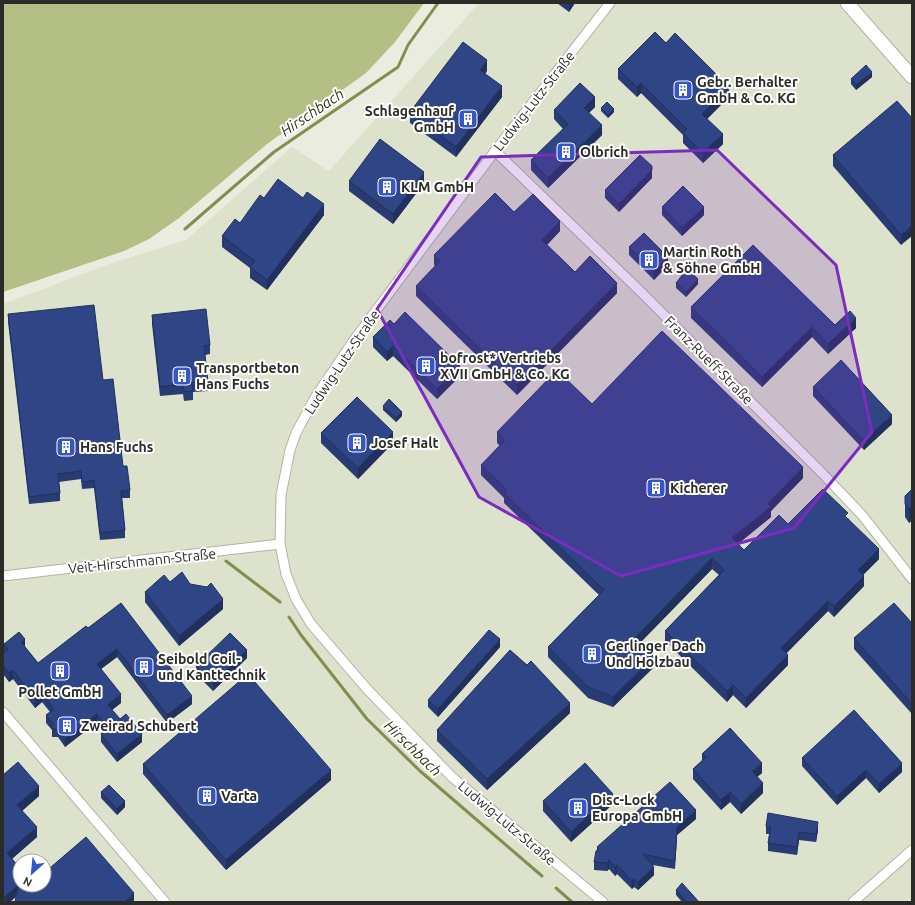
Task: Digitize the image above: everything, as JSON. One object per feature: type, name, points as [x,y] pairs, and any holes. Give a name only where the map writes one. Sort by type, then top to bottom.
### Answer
[{"type":"street","name":"Ludwig-Lutz-Straße","points":[[603,902],[452,777],[366,689],[311,624],[296,599],[286,574],[280,544],[281,495],[290,450],[303,418],[316,396],[354,340],[495,151],[610,3]]},
{"type":"street","points":[[847,3],[912,76]]},
{"type":"street","name":"Franz-Rueff-Straße","points":[[495,151],[640,291],[823,474],[862,515],[912,579]]},
{"type":"street","name":"Veit-Hirschmann-Straße","points":[[3,576],[280,544]]},
{"type":"street","points":[[3,712],[165,902]]},
{"type":"street","points":[[853,902],[912,850]]},
{"type":"highlighted area","points":[[717,150],[836,265],[872,432],[794,528],[621,576],[479,497],[377,309],[481,157]]},
{"type":"shaded area","points":[[479,3],[912,3],[912,902],[3,902],[3,304],[112,263],[186,240],[292,147],[329,171]]},
{"type":"green space","points":[[3,3],[424,3],[395,42],[366,73],[267,144],[179,218],[149,239],[124,251],[3,292]]},
{"type":"building","name":"Gebr. Berhalter GmbH & Co. KG","points":[[655,32],[666,43],[675,33],[729,87],[702,114],[723,134],[703,153],[683,133],[687,129],[641,83],[637,87],[618,69]]},
{"type":"building","points":[[463,42],[487,60],[480,70],[502,86],[456,147],[410,112]]},
{"type":"building","points":[[866,65],[872,72],[856,85],[851,79]]},
{"type":"building","points":[[580,83],[595,97],[584,108],[602,125],[548,178],[531,160],[568,124],[554,110]]},
{"type":"building","points":[[897,101],[912,118],[912,225],[901,235],[833,155]]},
{"type":"building","points":[[607,102],[614,109],[608,115],[601,108]]},
{"type":"building","name":"KLM GmbH","points":[[380,139],[424,172],[393,214],[349,181]]},
{"type":"building","points":[[640,155],[652,166],[652,170],[619,204],[605,190]]},
{"type":"building","points":[[278,179],[303,198],[307,192],[324,204],[267,280],[250,267],[255,261],[222,236],[235,219],[240,223],[260,195],[264,198]]},
{"type":"building","points":[[683,186],[704,207],[682,228],[662,207]]},
{"type":"building","points":[[495,193],[514,212],[533,194],[560,221],[542,240],[575,272],[590,256],[617,283],[517,385],[416,286],[440,261],[434,255]]},
{"type":"building","name":"Martin Roth & Söhne GmbH","points":[[644,233],[668,257],[654,272],[629,247]]},
{"type":"building","points":[[753,245],[835,325],[850,311],[856,318],[828,344],[812,327],[762,377],[691,307]]},
{"type":"building","points":[[687,269],[698,279],[686,292],[676,283]]},
{"type":"building","name":"Hans Fuchs","points":[[94,305],[103,380],[113,379],[123,466],[127,466],[130,490],[121,491],[125,530],[100,533],[94,480],[82,482],[81,471],[58,474],[60,493],[29,497],[8,314]]},
{"type":"building","points":[[206,309],[210,345],[204,346],[208,382],[192,383],[193,391],[184,392],[183,384],[160,387],[152,315]]},
{"type":"building","name":"bofrost* Vertriebs XVII GmbH & Co. KG","points":[[405,312],[460,366],[437,389],[393,346],[387,352],[373,337],[390,320],[394,324]]},
{"type":"building","points":[[662,331],[803,467],[768,504],[771,507],[732,538],[744,550],[779,515],[788,524],[823,489],[848,513],[845,516],[879,549],[858,570],[864,576],[834,606],[828,601],[781,648],[788,655],[746,698],[733,685],[727,691],[665,631],[724,570],[712,558],[635,638],[654,657],[613,697],[588,687],[548,647],[604,590],[504,493],[507,490],[481,465],[505,440],[497,432],[557,370],[592,404]]},
{"type":"building","points":[[841,360],[892,415],[864,441],[813,387]]},
{"type":"building","name":"Josef Halt","points":[[357,397],[393,432],[358,468],[321,433]]},
{"type":"building","points":[[389,399],[402,412],[396,418],[383,406]]},
{"type":"building","points":[[912,489],[912,507],[909,509],[905,504],[905,496]]},
{"type":"building","points":[[182,572],[190,584],[207,587],[211,583],[223,599],[179,636],[145,592],[164,575],[170,582]]},
{"type":"building","points":[[121,603],[192,696],[167,715],[117,649],[97,664],[121,694],[108,705],[120,719],[126,714],[142,734],[117,754],[101,734],[108,728],[97,714],[65,739],[58,729],[52,729],[53,724],[46,715],[54,709],[42,693],[35,699],[13,670],[9,673],[3,666],[3,654],[8,649],[4,644],[19,632],[25,639],[21,642],[38,663],[86,626],[88,628]]},
{"type":"building","points":[[894,603],[912,623],[912,704],[854,638]]},
{"type":"building","points":[[489,630],[500,639],[438,709],[428,700]]},
{"type":"building","points":[[230,633],[247,650],[213,683],[196,666]]},
{"type":"building","points":[[510,650],[527,665],[531,661],[570,703],[487,779],[437,730]]},
{"type":"building","points":[[248,674],[331,770],[226,860],[143,764]]},
{"type":"building","points":[[854,710],[902,763],[879,784],[866,770],[837,796],[802,758]]},
{"type":"building","points":[[730,728],[762,763],[752,771],[763,783],[741,804],[730,792],[721,800],[693,769],[706,757],[702,754]]},
{"type":"building","points":[[18,762],[39,786],[17,805],[37,827],[7,853],[12,859],[12,891],[5,897],[3,895],[3,775]]},
{"type":"building","name":"Disc-Lock Europa GmbH","points":[[585,763],[613,794],[571,832],[543,801]]},
{"type":"building","points":[[670,782],[696,810],[677,827],[675,861],[643,854],[654,867],[638,882],[634,879],[632,881],[617,865],[615,867],[609,860],[607,863],[594,862],[596,851],[599,849],[597,847]]},
{"type":"building","points":[[109,785],[125,801],[117,809],[101,792]]},
{"type":"building","points":[[768,813],[818,822],[816,834],[799,832],[797,847],[768,843],[771,827],[766,826]]},
{"type":"building","points":[[86,837],[134,893],[124,902],[15,902],[17,893],[52,893],[52,866]]},
{"type":"building","points":[[682,883],[699,902],[687,902],[676,890]]},
{"type":"waterway","name":"Hirschbach","points":[[185,229],[274,152],[398,67],[408,45],[438,3]]},
{"type":"waterway","name":"Hirschbach","points":[[226,561],[280,602]]},
{"type":"waterway","name":"Hirschbach","points":[[289,617],[301,635],[367,719],[420,771],[542,876]]},
{"type":"waterway","name":"Hirschbach","points":[[556,888],[572,902]]},
{"type":"place","name":"Gebr. Berhalter GmbH & Co. KG","points":[[683,90]]},
{"type":"place","name":"Schlagenhauf GmbH","points":[[468,119]]},
{"type":"place","name":"Olbrich","points":[[566,152]]},
{"type":"place","name":"KLM GmbH","points":[[387,187]]},
{"type":"place","name":"Martin Roth & Söhne GmbH","points":[[649,260]]},
{"type":"place","name":"bofrost* Vertriebs XVII GmbH & Co. KG","points":[[426,366]]},
{"type":"place","name":"Transportbeton Hans Fuchs","points":[[182,376]]},
{"type":"place","name":"Josef Halt","points":[[357,443]]},
{"type":"place","name":"Hans Fuchs","points":[[66,447]]},
{"type":"place","name":"Kicherer","points":[[656,488]]},
{"type":"place","name":"Gerlinger Dach Und Holzbau","points":[[592,654]]},
{"type":"place","name":"Seibold Coil- und Kanttechnik","points":[[144,667]]},
{"type":"place","name":"Pollet GmbH","points":[[60,671]]},
{"type":"place","name":"Zweirad Schubert","points":[[67,726]]},
{"type":"place","name":"Varta","points":[[207,796]]},
{"type":"place","name":"Disc-Lock Europa GmbH","points":[[578,808]]}]
